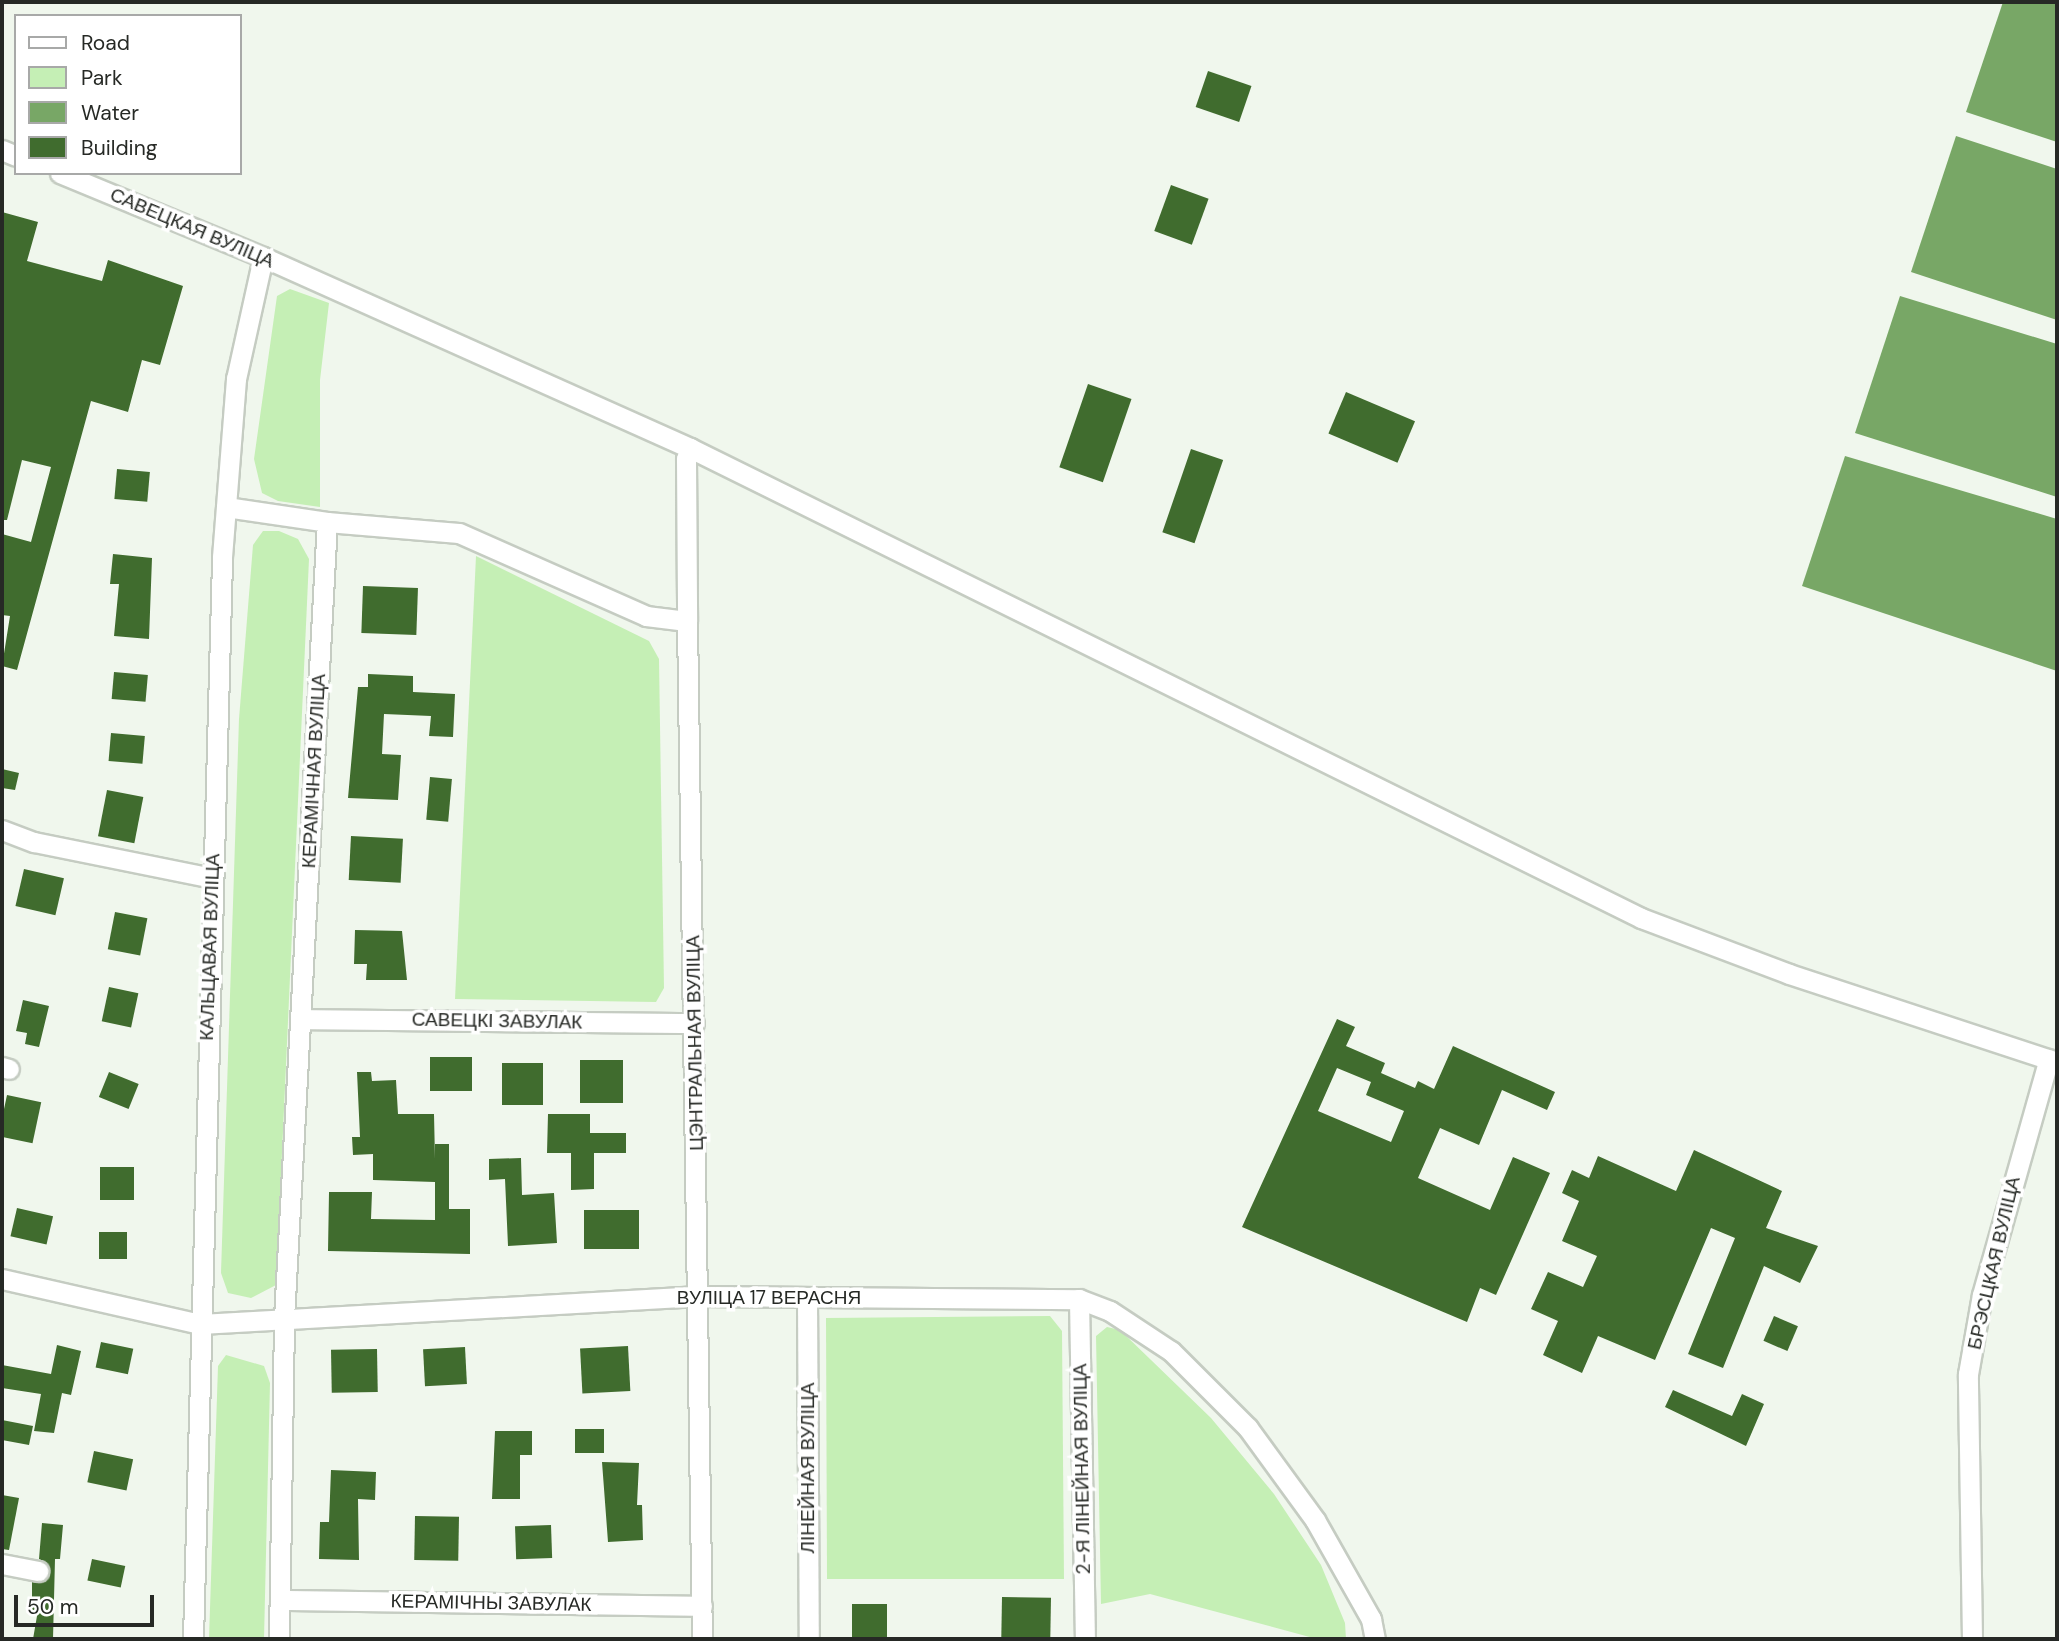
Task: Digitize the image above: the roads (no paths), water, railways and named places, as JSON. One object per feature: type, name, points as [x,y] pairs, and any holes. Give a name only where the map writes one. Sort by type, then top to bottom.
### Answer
[{"type":"street","name":"САВЕЦКАЯ ВУЛІЦА","points":[[65,175],[263,257],[690,448],[1640,918],[1789,974],[2053,1060]]},
{"type":"street","name":"КАЛЬЦАВАЯ ВУЛІЦА","points":[[193,1639],[212,878],[226,507],[236,379],[263,257]]},
{"type":"street","name":"ЦЭНТРАЛЬНАЯ ВУЛІЦА","points":[[690,448],[686,478],[687,621],[702,1639]]},
{"type":"street","points":[[226,507],[327,522],[459,533],[646,616],[687,621]]},
{"type":"street","name":"КЕРАМІЧНАЯ ВУЛІЦА","points":[[279,1639],[284,1318],[327,522]]},
{"type":"street","points":[[2,830],[34,842],[212,878]]},
{"type":"street","name":"САВЕЦКІ ЗАВУЛАК","points":[[300,1019],[694,1023]]},
{"type":"street","name":"БРЭСЦКАЯ ВУЛІЦА","points":[[1972,1639],[1968,1374],[1983,1295],[2053,1060]]},
{"type":"street","name":"ВУЛІЦА 17 ВЕРАСНЯ","points":[[2,1279],[200,1324],[699,1296],[1079,1299],[1110,1311],[1171,1352],[1248,1428],[1315,1520],[1371,1619],[1375,1639]]},
{"type":"street","name":"ЛІНЕЙНАЯ ВУЛІЦА","points":[[807,1297],[809,1639]]},
{"type":"street","name":"2-Я ЛІНЕЙНАЯ ВУЛІЦА","points":[[1079,1299],[1085,1639]]},
{"type":"street","points":[[2,1564],[38,1572]]},
{"type":"street","name":"КЕРАМІЧНЫ ЗАВУЛАК","points":[[280,1600],[702,1606]]},
{"type":"water","points":[[2003,2],[2057,2],[2057,142],[1966,112]]},
{"type":"water","points":[[1956,136],[2057,169],[2057,320],[1911,272]]},
{"type":"water","points":[[1900,296],[2057,344],[2057,497],[1855,433]]},
{"type":"water","points":[[1845,456],[2057,519],[2057,671],[1802,586]]}]
